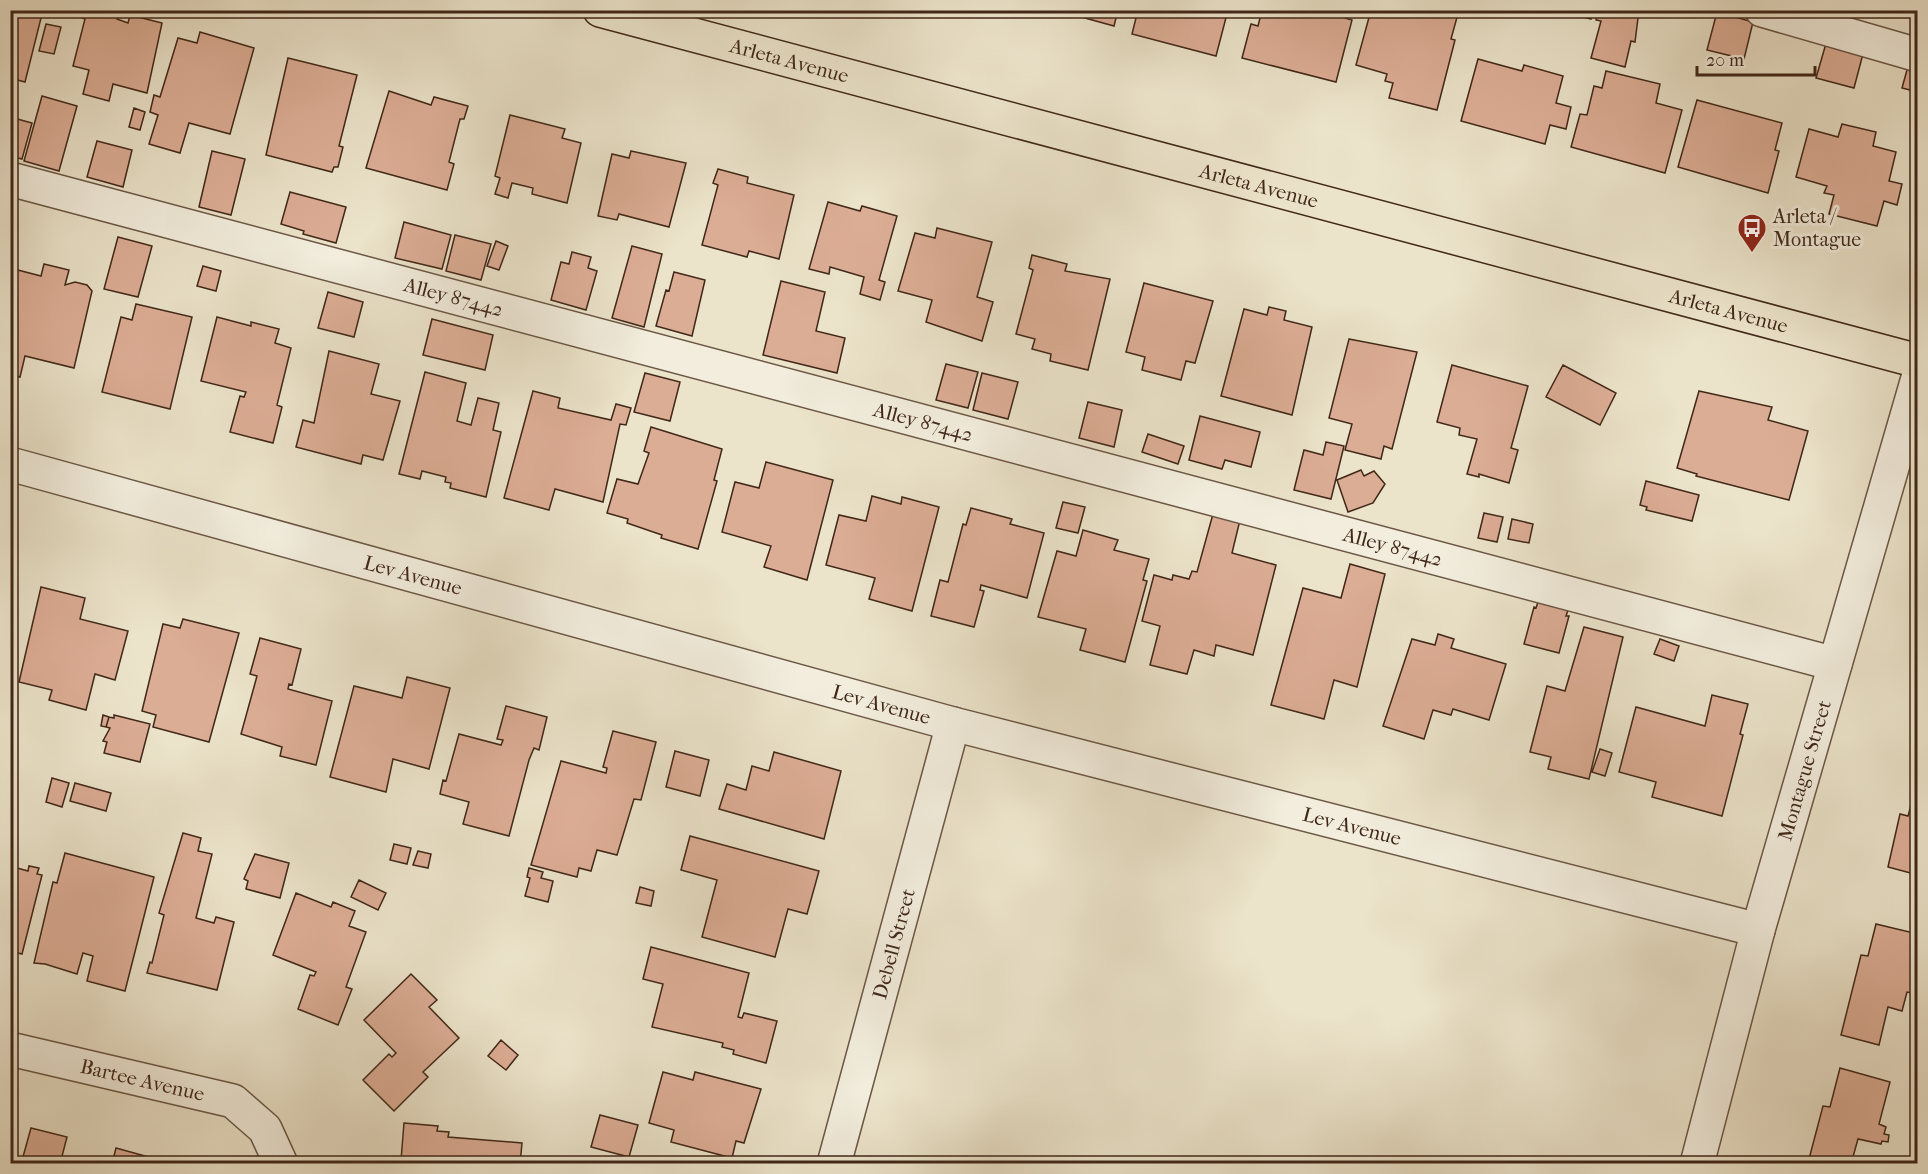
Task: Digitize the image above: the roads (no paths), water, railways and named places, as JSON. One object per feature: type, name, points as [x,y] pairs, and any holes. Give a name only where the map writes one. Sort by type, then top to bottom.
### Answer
[{"type":"main road","name":"Arleta Avenue","points":[[600,10],[1917,361]]},
{"type":"street","points":[[1762,10],[1917,55]]},
{"type":"street","name":"Alley 87442","points":[[10,179],[1835,664]]},
{"type":"street","name":"Montague Street","points":[[1697,1164],[1758,930],[1917,378]]},
{"type":"street","name":"Lev Avenue","points":[[10,464],[953,724],[1758,930]]},
{"type":"street","name":"Debell Street","points":[[834,1164],[953,724]]},
{"type":"street","name":"Bartee Avenue","points":[[10,1049],[233,1101],[265,1129],[281,1164]]},
{"type":"place","name":"Arleta / Montague","points":[[1752,254]]}]
